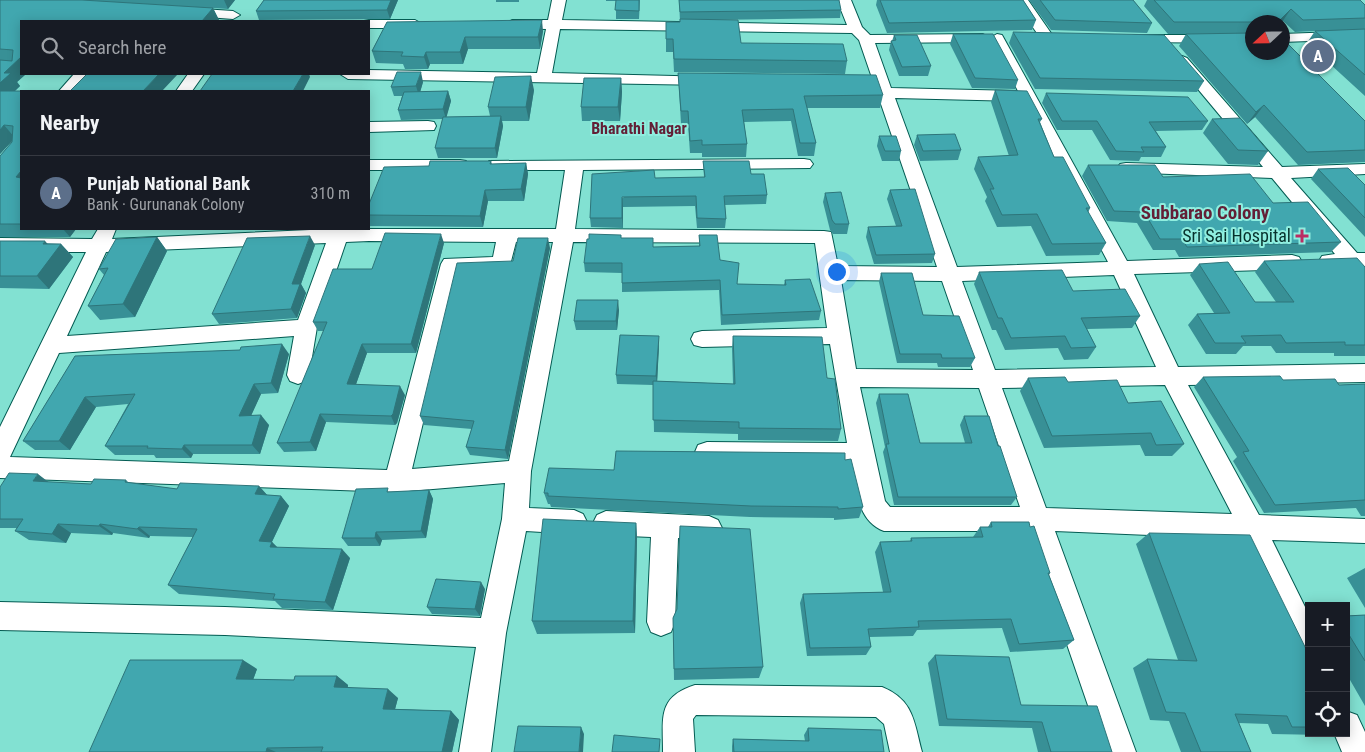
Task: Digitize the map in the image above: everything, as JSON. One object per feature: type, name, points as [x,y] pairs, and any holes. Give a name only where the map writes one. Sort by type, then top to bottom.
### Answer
[{"type":"street","points":[[544,77],[559,0]]},
{"type":"street","points":[[844,0],[861,34],[876,85],[950,274],[1120,752]]},
{"type":"street","points":[[1021,0],[1046,36]]},
{"type":"street","points":[[176,11],[234,14]]},
{"type":"street","points":[[1146,20],[1277,173],[1358,260],[1365,276]]},
{"type":"street","points":[[370,24],[434,24]]},
{"type":"street","points":[[499,24],[555,24],[998,38],[1065,37]]},
{"type":"street","points":[[1290,38],[1365,36]]},
{"type":"street","points":[[998,38],[1030,96],[1078,166],[1121,268],[1171,375],[1252,527],[1305,639]]},
{"type":"street","points":[[1124,39],[1245,39]]},
{"type":"street","points":[[370,74],[722,80]]},
{"type":"street","points":[[68,90],[81,75]]},
{"type":"street","points":[[185,90],[195,75]]},
{"type":"street","points":[[876,85],[1049,97]]},
{"type":"street","points":[[1196,100],[1216,100]]},
{"type":"street","points":[[370,126],[428,126]]},
{"type":"street","points":[[370,168],[804,164]]},
{"type":"street","points":[[475,752],[492,633],[515,519],[519,471],[564,237],[575,165]]},
{"type":"street","points":[[1108,167],[1277,173],[1365,169]]},
{"type":"street","points":[[298,375],[306,327],[340,232]]},
{"type":"street","points":[[0,245],[102,238],[340,232],[507,237],[824,237],[839,336],[862,453],[874,506],[884,519],[1037,519],[1365,531]]},
{"type":"street","points":[[397,481],[451,264],[502,264],[507,237]]},
{"type":"street","points":[[0,452],[102,238]]},
{"type":"street","points":[[830,273],[950,274],[1358,260]]},
{"type":"street","points":[[50,345],[306,327]]},
{"type":"street","points":[[702,339],[839,336]]},
{"type":"street","points":[[847,378],[987,379],[1365,372]]},
{"type":"street","points":[[686,452],[862,453]]},
{"type":"street","points":[[0,468],[397,481],[519,471]]},
{"type":"street","points":[[515,519],[729,529]]},
{"type":"street","points":[[661,622],[665,526]]},
{"type":"street","points":[[0,616],[225,621],[492,633]]},
{"type":"street","points":[[678,752],[678,716],[686,703],[695,700],[882,702],[897,715],[906,752]]},
{"type":"street","points":[[1350,735],[1358,752]]},
{"type":"building","points":[[0,0],[82,0],[213,8],[203,20],[20,20],[20,58],[4,73],[11,73],[0,83],[0,60],[12,61],[13,50],[0,49]]},
{"type":"building","points":[[264,0],[391,0],[387,10],[256,11]]},
{"type":"building","points":[[616,0],[639,0],[639,11],[615,10]]},
{"type":"building","points":[[679,0],[839,0],[841,10],[680,12]]},
{"type":"building","points":[[880,0],[1023,0],[1036,20],[889,23]]},
{"type":"building","points":[[1040,0],[1133,0],[1152,23],[1055,20]]},
{"type":"building","points":[[1154,0],[1360,0],[1365,5],[1365,18],[1303,20],[1291,9],[1285,15],[1245,15],[1245,22],[1174,22]]},
{"type":"building","points":[[680,19],[738,20],[741,43],[843,44],[847,61],[674,59],[673,39],[666,39],[666,22],[680,22]]},
{"type":"building","points":[[542,20],[538,37],[465,37],[460,52],[426,52],[424,57],[401,56],[403,52],[372,51],[387,22]]},
{"type":"building","points":[[1365,29],[1365,75],[1315,31]]},
{"type":"building","points":[[1013,32],[1164,35],[1204,81],[1040,78]]},
{"type":"building","points":[[1245,33],[1245,60],[1290,60],[1290,46],[1365,121],[1365,150],[1307,152],[1264,105],[1256,112],[1186,34]]},
{"type":"building","points":[[953,34],[993,34],[1018,80],[975,78]]},
{"type":"building","points":[[894,35],[917,35],[931,66],[902,67],[891,41],[896,40]]},
{"type":"building","points":[[397,72],[421,72],[416,86],[391,87]]},
{"type":"building","points":[[678,73],[876,75],[883,95],[804,96],[816,143],[800,143],[793,109],[742,110],[747,144],[702,145],[702,140],[690,141],[688,111],[681,111]]},
{"type":"building","points":[[86,75],[158,75],[144,90],[71,90]]},
{"type":"building","points":[[211,75],[302,75],[294,90],[201,90]]},
{"type":"building","points":[[531,76],[526,107],[488,107],[495,77]]},
{"type":"building","points":[[584,78],[621,78],[618,107],[581,107]]},
{"type":"building","points":[[995,90],[1027,91],[1042,119],[1038,119],[1054,157],[1063,157],[1090,208],[1086,208],[1106,243],[1052,244],[1037,214],[1002,215],[990,189],[994,189],[978,157],[1018,155]]},
{"type":"building","points":[[0,91],[20,91],[20,172],[16,177],[20,178],[20,224],[0,224],[0,156],[12,142],[13,126],[4,125],[0,130]]},
{"type":"building","points":[[448,91],[443,109],[398,110],[404,92]]},
{"type":"building","points":[[1046,93],[1188,97],[1208,121],[1149,122],[1166,147],[1141,147],[1144,152],[1116,151],[1097,121],[1062,121]]},
{"type":"building","points":[[501,116],[495,148],[435,148],[443,117]]},
{"type":"building","points":[[1240,118],[1268,151],[1238,150],[1212,119]]},
{"type":"building","points":[[955,134],[961,150],[923,151],[917,135]]},
{"type":"building","points":[[879,136],[896,136],[901,151],[885,151]]},
{"type":"building","points":[[430,161],[491,161],[490,164],[526,163],[521,189],[485,190],[480,216],[370,215],[370,202],[384,167],[429,166]]},
{"type":"building","points":[[703,161],[749,161],[751,174],[764,174],[767,195],[724,196],[726,219],[697,218],[696,196],[622,197],[622,218],[590,218],[592,174],[654,170],[655,178],[705,177]]},
{"type":"building","points":[[1088,165],[1155,165],[1163,177],[1250,174],[1273,203],[1308,202],[1341,242],[1187,247],[1182,239],[1160,239],[1144,212],[1114,211]]},
{"type":"building","points":[[1348,168],[1365,185],[1365,218],[1318,169]]},
{"type":"building","points":[[915,189],[935,254],[876,255],[868,227],[902,226],[890,190]]},
{"type":"building","points":[[841,192],[849,224],[835,224],[832,220],[825,193]]},
{"type":"building","points":[[385,233],[441,234],[411,344],[362,344],[347,384],[400,386],[393,414],[391,416],[320,414],[310,442],[277,443],[327,322],[313,322],[333,269],[372,269]]},
{"type":"building","points":[[589,234],[621,235],[621,238],[653,238],[653,247],[700,246],[699,235],[717,235],[720,260],[739,263],[737,284],[786,285],[785,280],[810,279],[821,311],[722,315],[720,280],[622,283],[622,263],[584,263]]},
{"type":"building","points":[[310,236],[292,284],[300,284],[291,309],[212,314],[247,238]]},
{"type":"building","points":[[157,237],[123,304],[88,306],[108,268],[99,269],[116,239]]},
{"type":"building","points":[[518,238],[548,238],[505,450],[466,447],[474,421],[420,416],[457,263],[513,261]]},
{"type":"building","points":[[0,241],[45,241],[43,244],[61,244],[37,276],[0,276]]},
{"type":"building","points":[[1357,258],[1365,267],[1365,345],[1345,345],[1345,342],[1286,343],[1281,335],[1241,336],[1246,343],[1215,343],[1197,314],[1230,313],[1199,264],[1228,262],[1255,302],[1294,302],[1264,261]]},
{"type":"building","points":[[1062,270],[1073,291],[1125,289],[1140,316],[1081,318],[1096,347],[1071,348],[1065,336],[1011,338],[1002,318],[998,318],[979,272]]},
{"type":"building","points":[[881,273],[912,273],[923,315],[959,316],[975,358],[942,358],[941,354],[900,354]]},
{"type":"building","points":[[577,300],[618,300],[616,321],[574,321]]},
{"type":"building","points":[[620,335],[659,336],[656,376],[616,375]]},
{"type":"building","points":[[733,336],[822,337],[827,378],[835,379],[841,429],[739,428],[739,422],[653,420],[653,381],[735,384]]},
{"type":"building","points":[[282,344],[271,383],[254,384],[239,416],[261,415],[252,445],[184,445],[182,449],[147,448],[148,446],[105,446],[135,394],[85,397],[59,441],[23,441],[75,356],[240,350],[241,347]]},
{"type":"building","points":[[1280,376],[1283,380],[1335,379],[1339,385],[1365,384],[1365,500],[1275,505],[1243,452],[1249,451],[1203,377]]},
{"type":"building","points":[[1065,377],[1068,382],[1117,380],[1128,403],[1161,401],[1184,444],[1156,445],[1151,433],[1052,436],[1028,378]]},
{"type":"building","points":[[879,394],[908,394],[920,443],[972,443],[964,416],[989,416],[1017,497],[898,497],[886,444],[889,444]]},
{"type":"building","points":[[616,451],[845,453],[845,460],[851,459],[863,507],[838,509],[838,507],[751,506],[548,496],[548,493],[544,493],[549,468],[614,470]]},
{"type":"building","points":[[9,473],[38,474],[33,481],[91,484],[94,479],[126,480],[125,482],[177,489],[180,483],[259,486],[255,494],[281,496],[259,541],[272,542],[270,547],[342,549],[325,602],[273,599],[275,594],[168,585],[197,529],[139,527],[137,529],[100,524],[99,526],[58,524],[52,534],[15,531],[23,519],[0,519],[0,487]]},
{"type":"building","points":[[388,488],[387,492],[429,490],[421,531],[376,532],[375,538],[342,538],[356,489]]},
{"type":"building","points":[[543,519],[636,523],[633,621],[532,621]]},
{"type":"building","points":[[991,522],[1029,522],[1030,527],[1034,526],[1050,573],[1048,573],[1074,640],[1019,644],[1011,619],[918,621],[919,627],[868,629],[871,647],[810,648],[803,594],[891,592],[880,542],[912,541],[911,538],[983,537],[980,527],[992,527]]},
{"type":"building","points":[[680,526],[750,529],[763,667],[674,669],[673,618],[677,609]]},
{"type":"building","points":[[1149,533],[1250,535],[1305,647],[1305,727],[1292,727],[1287,716],[1235,714],[1251,752],[1201,752],[1185,713],[1166,712],[1147,659],[1197,661]]},
{"type":"building","points":[[436,579],[481,582],[475,609],[427,607]]},
{"type":"building","points":[[1365,615],[1365,661],[1350,637],[1350,616]]},
{"type":"building","points":[[935,655],[1009,657],[1021,705],[1097,706],[1112,752],[1051,752],[1042,722],[947,719]]},
{"type":"building","points":[[130,660],[243,660],[236,679],[294,680],[295,676],[337,676],[334,687],[388,689],[383,709],[451,711],[442,752],[321,752],[323,747],[267,748],[266,752],[89,752]]},
{"type":"building","points":[[518,726],[581,727],[579,752],[514,752]]},
{"type":"building","points":[[808,728],[881,730],[884,752],[734,752],[733,739],[809,741]]},
{"type":"building","points":[[614,735],[660,739],[659,752],[612,752]]},
{"type":"place","name":"Punjab National Bank","points":[[1318,56]]},
{"type":"place","name":"Sri Sai Hospital","points":[[1302,236]]},
{"type":"district","name":"Bharathi Nagar","points":[[639,128]]},
{"type":"district","name":"Subbarao Colony","points":[[1205,212]]}]
